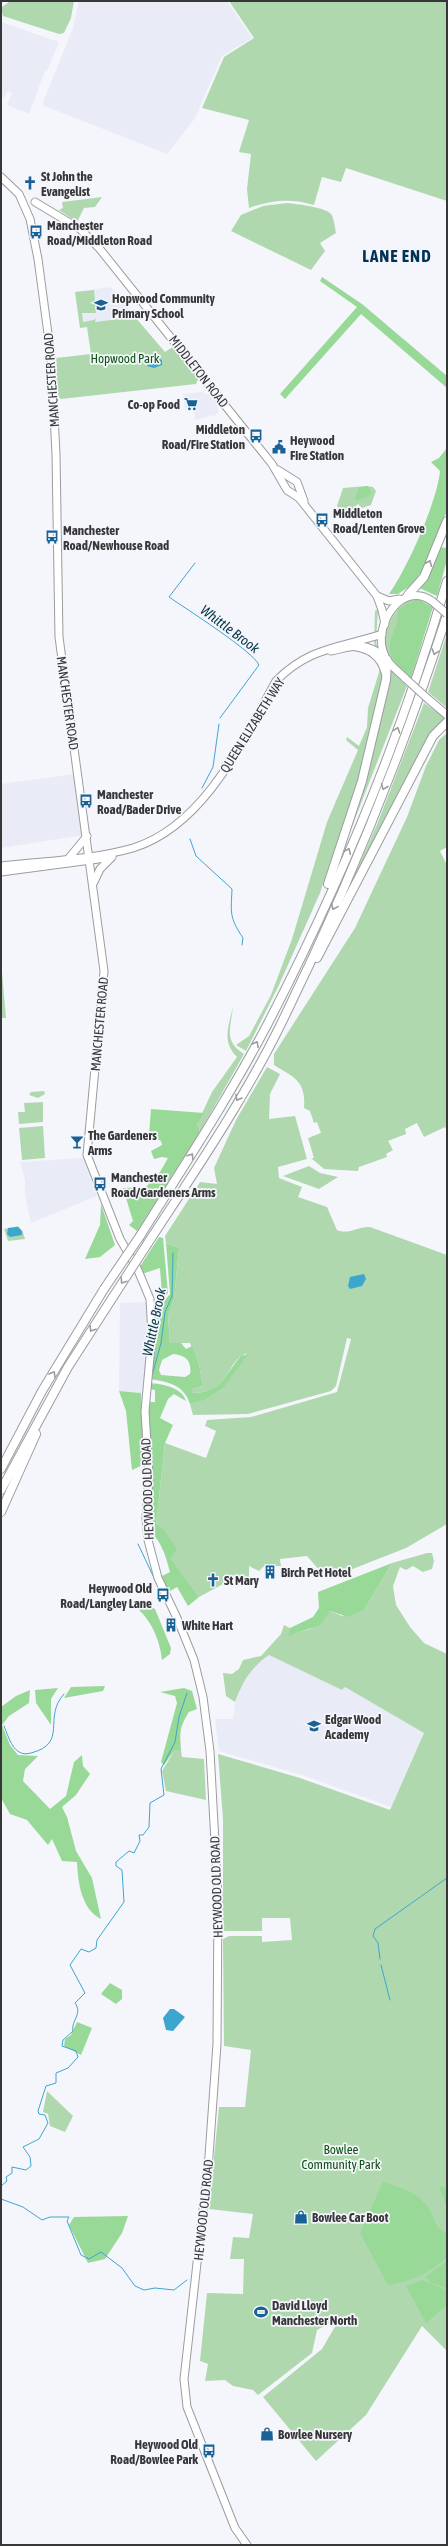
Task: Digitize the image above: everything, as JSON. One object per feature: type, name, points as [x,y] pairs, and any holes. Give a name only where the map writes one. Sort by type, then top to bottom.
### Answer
[{"type":"highway","points":[[408,595],[424,577],[447,521]]},
{"type":"highway","points":[[1,1469],[42,1391],[104,1288],[140,1236],[202,1138],[266,1027],[312,932],[353,841],[391,747],[447,581]]},
{"type":"highway","points":[[1,1490],[68,1367],[212,1144],[277,1032],[348,876],[402,743],[447,614]]},
{"type":"highway","points":[[354,646],[370,650],[377,656],[385,670],[386,680]]},
{"type":"highway","points":[[312,932],[362,781],[386,680],[386,658]]},
{"type":"highway","points":[[304,974],[316,960],[433,736],[446,720]]},
{"type":"highway","points":[[1,1512],[7,1494],[68,1367]]},
{"type":"highway","points":[[1,1459],[26,1414],[42,1391]]},
{"type":"main road","name":"MANCHESTER ROAD","points":[[1,177],[14,188],[22,199],[38,259],[51,356],[56,454],[59,637],[104,970],[87,1155],[117,1233]]},
{"type":"main road","name":"MIDDLETON ROAD","points":[[35,202],[80,229],[99,248],[272,464],[286,486]]},
{"type":"main road","name":"MIDDLETON ROAD","points":[[272,464],[291,480]]},
{"type":"main road","points":[[306,508],[296,481],[291,480],[286,486],[306,508],[377,596],[385,624]]},
{"type":"main road","points":[[291,492],[295,491],[298,486]]},
{"type":"main road","points":[[377,596],[389,601],[400,599],[408,595],[421,595],[432,601],[447,614]]},
{"type":"main road","points":[[386,658],[382,634],[393,607],[400,599]]},
{"type":"main road","name":"QUEEN ELIZABETH WAY","points":[[1,872],[90,858],[134,847],[153,838],[179,820],[217,783],[276,681],[300,660],[322,649],[382,634]]},
{"type":"main road","points":[[300,660],[354,646],[369,646],[386,658],[428,699],[446,720]]},
{"type":"main road","name":"QUEEN ELIZABETH WAY","points":[[1,866],[69,858],[112,857],[136,851],[162,838],[191,815],[197,804]]},
{"type":"main road","points":[[69,858],[87,836]]},
{"type":"main road","points":[[93,884],[100,869],[112,857]]},
{"type":"main road","name":"HEYWOOD OLD ROAD","points":[[117,1233],[143,1280],[151,1305],[152,1335],[145,1410],[148,1477],[146,1518],[148,1540],[158,1578],[184,1633],[198,1678],[206,1718],[218,1897],[217,2044],[208,2162],[184,2379],[184,2391],[187,2407],[235,2528],[247,2545]]},
{"type":"shaded area","points":[[79,1],[227,1],[252,38],[222,56],[195,118],[167,154],[42,105],[73,28]]},
{"type":"shaded area","points":[[1,22],[59,42],[47,71],[45,71],[29,114],[7,105],[12,93],[8,91],[3,98],[1,97]]},
{"type":"shaded area","name":"Hopwood Community Primary School","points":[[111,287],[135,317],[80,324],[75,292]]},
{"type":"shaded area","points":[[201,392],[213,397],[220,406],[217,408],[219,412],[214,416],[209,415],[208,417],[195,420],[194,409],[185,410],[183,394]]},
{"type":"shaded area","points":[[75,774],[84,835],[1,848],[1,784]]},
{"type":"shaded area","points":[[83,1158],[97,1196],[31,1223],[25,1195],[25,1180],[20,1162]]},
{"type":"shaded area","points":[[147,1302],[149,1347],[141,1393],[119,1391],[120,1303]]},
{"type":"shaded area","name":"Edgar Wood Academy","points":[[269,1655],[342,1690],[345,1686],[424,1733],[391,1807],[302,1775],[219,1751],[215,1719],[233,1719],[235,1702],[239,1690],[258,1662]]},
{"type":"green space","points":[[10,1],[74,1],[71,18],[64,33],[59,34],[3,16],[1,8]]},
{"type":"green space","points":[[229,1],[447,1],[447,201],[346,168],[341,182],[322,177],[314,205],[298,201],[281,201],[265,203],[249,208],[247,189],[251,154],[239,152],[249,120],[202,108],[224,57],[254,38]]},
{"type":"green space","points":[[102,197],[95,207],[84,208],[77,222],[59,210],[63,208],[62,202]]},
{"type":"green space","points":[[287,203],[323,209],[331,214],[333,218],[336,233],[320,243],[325,251],[311,270],[231,231],[241,215],[263,206]]},
{"type":"green space","points":[[322,277],[362,304],[447,376],[447,388],[361,314],[285,399],[280,394],[357,307],[320,281]]},
{"type":"green space","name":"Hopwood Park","points":[[94,290],[96,313],[82,313],[83,322],[94,320],[96,318],[95,322],[135,317],[165,352],[174,346],[199,377],[196,384],[61,399],[58,396],[56,358],[91,354],[87,327],[80,328],[75,292]]},
{"type":"green space","points":[[447,448],[447,511],[422,571],[412,585],[398,594],[389,594],[404,569],[420,535],[433,500],[440,471],[431,462],[439,458]]},
{"type":"green space","points":[[366,486],[373,487],[376,491],[371,505],[362,508],[358,504],[345,516],[337,506],[343,488]]},
{"type":"green space","points":[[368,486],[371,491],[370,495],[356,501],[355,498],[359,488]]},
{"type":"green space","points":[[439,547],[447,548],[447,560],[437,596],[419,588]]},
{"type":"green space","points":[[411,599],[418,599],[400,616],[396,627],[396,662],[408,676],[397,667],[389,656],[385,640],[386,631],[393,616],[404,603]]},
{"type":"green space","points":[[418,599],[433,607],[411,678],[394,661],[391,654],[390,643],[396,626],[398,615],[397,609]]},
{"type":"green space","points":[[378,609],[376,642],[384,675],[358,780],[320,893],[279,985],[246,1051],[236,1045],[249,1036],[271,995],[292,939],[327,822],[358,750],[346,740],[347,737],[359,746],[367,727],[368,708],[380,669],[374,642],[375,611]]},
{"type":"green space","points":[[447,634],[447,708],[428,692]]},
{"type":"green space","points":[[391,671],[407,686],[342,852]]},
{"type":"green space","points":[[424,703],[447,719],[340,908],[378,822]]},
{"type":"green space","points":[[447,733],[447,847],[440,851],[447,865],[447,1130],[445,1127],[424,1137],[417,1123],[405,1129],[406,1134],[388,1141],[393,1150],[386,1154],[387,1157],[359,1167],[358,1171],[324,1169],[311,1158],[314,1158],[308,1138],[321,1133],[317,1122],[314,1123],[310,1111],[304,1108],[303,1092],[298,1081],[274,1065],[274,1054],[355,928],[407,817],[426,766],[439,740]]},
{"type":"green space","points":[[1,961],[6,1018],[1,1018]]},
{"type":"green space","points":[[233,1006],[230,1027],[231,1039],[237,1049],[244,1054],[200,1132],[197,1124],[212,1092],[237,1057],[229,1045],[228,1039],[228,1027]]},
{"type":"green space","points":[[267,1067],[280,1074],[270,1094],[269,1119],[295,1116],[307,1159],[278,1167],[279,1178],[302,1187],[298,1197],[327,1207],[337,1230],[346,1232],[370,1227],[447,1255],[447,1524],[406,1548],[327,1579],[307,1556],[280,1559],[281,1566],[264,1566],[259,1571],[249,1566],[249,1580],[225,1583],[199,1597],[169,1558],[178,1550],[156,1524],[165,1443],[206,1458],[216,1431],[205,1426],[207,1420],[251,1417],[337,1392],[351,1339],[347,1338],[336,1386],[331,1391],[248,1414],[193,1415],[190,1404],[202,1400],[218,1390],[229,1378],[247,1353],[239,1358],[234,1364],[222,1383],[215,1388],[206,1391],[192,1393],[192,1389],[203,1386],[199,1364],[190,1343],[170,1343],[168,1316],[174,1299],[179,1248],[166,1243],[165,1236],[200,1182],[217,1184],[214,1168],[236,1120]]},
{"type":"green space","points":[[44,1091],[45,1094],[38,1098],[29,1095],[31,1092]]},
{"type":"green space","points":[[43,1102],[43,1122],[19,1124],[18,1112],[25,1112],[24,1103]]},
{"type":"green space","points":[[151,1109],[204,1113],[197,1124],[200,1132],[137,1231],[129,1225],[133,1221],[123,1188],[146,1187],[160,1172],[168,1158],[162,1157],[154,1159],[151,1151],[162,1145],[161,1141],[149,1135]]},
{"type":"green space","points":[[43,1126],[45,1158],[22,1160],[19,1128]]},
{"type":"green space","points":[[309,1166],[320,1173],[338,1177],[319,1189],[283,1176]]},
{"type":"green space","points":[[101,1204],[115,1245],[100,1257],[85,1259],[100,1225]]},
{"type":"green space","points":[[18,1226],[23,1232],[25,1239],[8,1241],[4,1229]]},
{"type":"green space","points":[[159,1237],[163,1238],[168,1293],[163,1300],[159,1301],[162,1295],[160,1268],[142,1274],[139,1268]]},
{"type":"green space","points":[[166,1243],[179,1248],[174,1299],[168,1316],[170,1343],[181,1343],[186,1349],[192,1346],[199,1364],[203,1386],[192,1389],[192,1393],[211,1390],[217,1386],[222,1382],[241,1356],[248,1354],[224,1387],[204,1400],[190,1404],[184,1392],[180,1389],[169,1383],[150,1379],[155,1337],[154,1313],[170,1294]],"holes":[[[173,1354],[185,1357],[189,1362],[190,1374],[185,1377],[161,1375],[159,1370],[162,1360]]]},
{"type":"green space","points":[[150,1383],[166,1385],[176,1389],[184,1396],[186,1401],[174,1394],[168,1399],[160,1418],[173,1425],[165,1443],[156,1524],[163,1529],[178,1550],[170,1558],[199,1597],[188,1606],[177,1587],[167,1593],[162,1576],[170,1572],[161,1545],[150,1532],[148,1402],[155,1402],[155,1390],[149,1389]]},
{"type":"green space","points":[[119,1391],[141,1393],[145,1464],[132,1470],[126,1411]]},
{"type":"green space","name":"Bowlee Community Park","points":[[427,1553],[432,1553],[434,1561],[432,1569],[423,1572],[413,1566],[406,1570],[400,1567],[393,1586],[396,1605],[410,1627],[424,1643],[447,1654],[447,2351],[422,2326],[366,2415],[316,2461],[263,2397],[322,2349],[340,2318],[317,2330],[312,2353],[258,2395],[253,2390],[233,2386],[225,2380],[205,2381],[208,2364],[200,2361],[207,2293],[243,2294],[244,2259],[230,2259],[233,2237],[249,2238],[253,2214],[209,2209],[219,2107],[245,2107],[251,2050],[224,2046],[223,1939],[229,1936],[262,1936],[262,1942],[292,1940],[290,1918],[262,1918],[262,1931],[223,1931],[223,1819],[218,1754],[300,1778],[390,1810],[424,1733],[345,1687],[342,1690],[269,1655],[258,1664],[248,1676],[235,1702],[226,1696],[223,1673],[232,1674],[239,1669],[243,1660],[261,1656],[281,1634],[284,1625],[290,1628],[289,1635],[310,1629],[330,1611],[342,1616],[360,1610],[363,1612],[392,1563]]},
{"type":"green space","points":[[392,1563],[363,1612],[360,1611],[348,1617],[330,1611],[320,1625],[288,1636],[290,1628],[313,1617],[319,1608],[318,1592]]},
{"type":"green space","points":[[140,1600],[155,1609],[171,1648],[170,1654],[162,1660],[158,1641],[149,1622],[136,1607],[118,1601]]},
{"type":"green space","points":[[105,1686],[103,1691],[64,1698],[71,1687]]},
{"type":"green space","points":[[58,1688],[51,1699],[51,1725],[36,1703],[35,1690]]},
{"type":"green space","points":[[184,1688],[192,1691],[197,1709],[189,1712],[183,1722],[180,1734],[181,1750],[175,1750],[164,1765],[161,1762],[177,1703],[175,1696],[160,1692]]},
{"type":"green space","points":[[30,1690],[29,1703],[9,1716],[2,1725],[10,1745],[18,1755],[38,1756],[25,1769],[23,1781],[50,1809],[66,1796],[74,1762],[82,1755],[83,1766],[90,1774],[76,1795],[62,1807],[67,1817],[76,1851],[92,1878],[101,1919],[89,1909],[85,1902],[78,1878],[77,1862],[62,1861],[52,1839],[48,1845],[27,1820],[10,1814],[1,1798],[1,1707],[16,1696]]},
{"type":"green space","points":[[175,1750],[181,1750],[182,1757],[204,1759],[206,1800],[166,1791],[162,1771]]},
{"type":"green space","points":[[110,1983],[122,1990],[122,1999],[116,2004],[101,1994]]},
{"type":"green space","points":[[77,2022],[92,2028],[81,2055],[64,2046],[65,2039],[71,2035]]},
{"type":"green space","points":[[47,2091],[73,2116],[65,2132],[50,2126],[48,2114],[43,2112]]},
{"type":"green space","points":[[383,2182],[409,2191],[415,2195],[425,2203],[440,2229],[447,2233],[447,2258],[420,2276],[388,2285],[360,2233]]},
{"type":"green space","points":[[439,2186],[447,2188],[447,2208]]},
{"type":"green space","points":[[128,2216],[122,2233],[105,2259],[88,2263],[69,2225],[74,2217]]},
{"type":"green space","points":[[447,2261],[447,2288],[431,2283],[425,2277]]},
{"type":"green space","points":[[422,2280],[447,2290],[447,2305],[426,2323],[406,2286]]},
{"type":"water","points":[[151,355],[162,360],[162,365],[154,368],[147,366]]},
{"type":"water","points":[[18,1227],[22,1231],[22,1235],[10,1237],[7,1234],[8,1228]]},
{"type":"water","points":[[364,1274],[366,1279],[362,1286],[350,1289],[348,1286],[350,1277]]},
{"type":"water","points":[[170,2009],[174,2009],[185,2017],[173,2031],[166,2030],[163,2018]]},
{"type":"waterway","name":"Whittle Brook","points":[[195,563],[169,597],[245,650],[259,665],[220,718]]},
{"type":"waterway","name":"Whittle Brook","points":[[202,788],[213,767],[219,724]]},
{"type":"waterway","points":[[190,839],[196,856],[232,889],[232,915],[235,925],[243,938],[242,945]]},
{"type":"waterway","name":"Whittle Brook","points":[[153,1372],[161,1343],[165,1312],[172,1296],[173,1253]]},
{"type":"waterway","name":"Whittle Brook","points":[[138,1544],[165,1601]]},
{"type":"waterway","name":"Whittle Brook","points":[[1,2186],[7,2181],[6,2177],[12,2173],[12,2167],[26,2170],[31,2166],[30,2157],[23,2147],[39,2139],[48,2123],[45,2115],[39,2114],[38,2111],[46,2086],[56,2083],[56,2073],[68,2068],[78,2057],[76,2051],[62,2046],[63,2040],[73,2031],[78,2010],[75,2003],[85,1993],[70,1965],[81,1949],[89,1952],[96,1948],[97,1940],[124,1902],[122,1870],[116,1866],[116,1862],[129,1851],[134,1853],[140,1841],[139,1835],[143,1835],[149,1827],[150,1803],[164,1795],[161,1769],[175,1742],[179,1717],[187,1693]]},
{"type":"waterway","points":[[4,1726],[10,1741],[20,1753],[31,1753],[42,1749],[49,1743],[52,1736],[55,1712],[58,1703],[64,1694]]},
{"type":"waterway","points":[[380,1959],[378,1943],[373,1936],[375,1929],[447,1878]]},
{"type":"waterway","points":[[381,1965],[390,2000]]},
{"type":"waterway","points":[[1,2199],[23,2207],[42,2220],[50,2217],[69,2217],[67,2221],[81,2255],[89,2259],[101,2252],[122,2268],[135,2286],[144,2290],[155,2288],[174,2290],[187,2280]]},
{"type":"place","name":"St John the Evangelist","points":[[30,183]]},
{"type":"place","name":"Manchester Road/Middleton Road","points":[[36,232]]},
{"type":"place","name":"Hopwood Community Primary School","points":[[101,305]]},
{"type":"place","name":"Co-op Food","points":[[191,404]]},
{"type":"place","name":"Middleton Road/Fire Station","points":[[256,436]]},
{"type":"place","name":"Heywood Fire Station","points":[[279,447]]},
{"type":"place","name":"Middleton Road/Lenten Grove","points":[[322,520]]},
{"type":"place","name":"Manchester Road/Newhouse Road","points":[[52,537]]},
{"type":"place","name":"Manchester Road/Bader Drive","points":[[86,801]]},
{"type":"place","name":"The Gardeners Arms","points":[[77,1142]]},
{"type":"place","name":"Manchester Road/Gardeners Arms","points":[[100,1184]]},
{"type":"place","name":"Birch Pet Hotel","points":[[270,1572]]},
{"type":"place","name":"St Mary","points":[[213,1580]]},
{"type":"place","name":"Heywood Old Road/Langley Lane","points":[[163,1595]]},
{"type":"place","name":"White Hart","points":[[171,1625]]},
{"type":"place","name":"Edgar Wood Academy","points":[[314,1726]]},
{"type":"place","name":"Bowlee Car Boot","points":[[301,2217]]},
{"type":"place","name":"David Lloyd Manchester North","points":[[261,2312]]},
{"type":"place","name":"Bowlee Nursery","points":[[267,2434]]},
{"type":"place","name":"Heywood Old Road/Bowlee Park","points":[[209,2451]]},
{"type":"district","name":"LANE END","points":[[397,256]]}]
